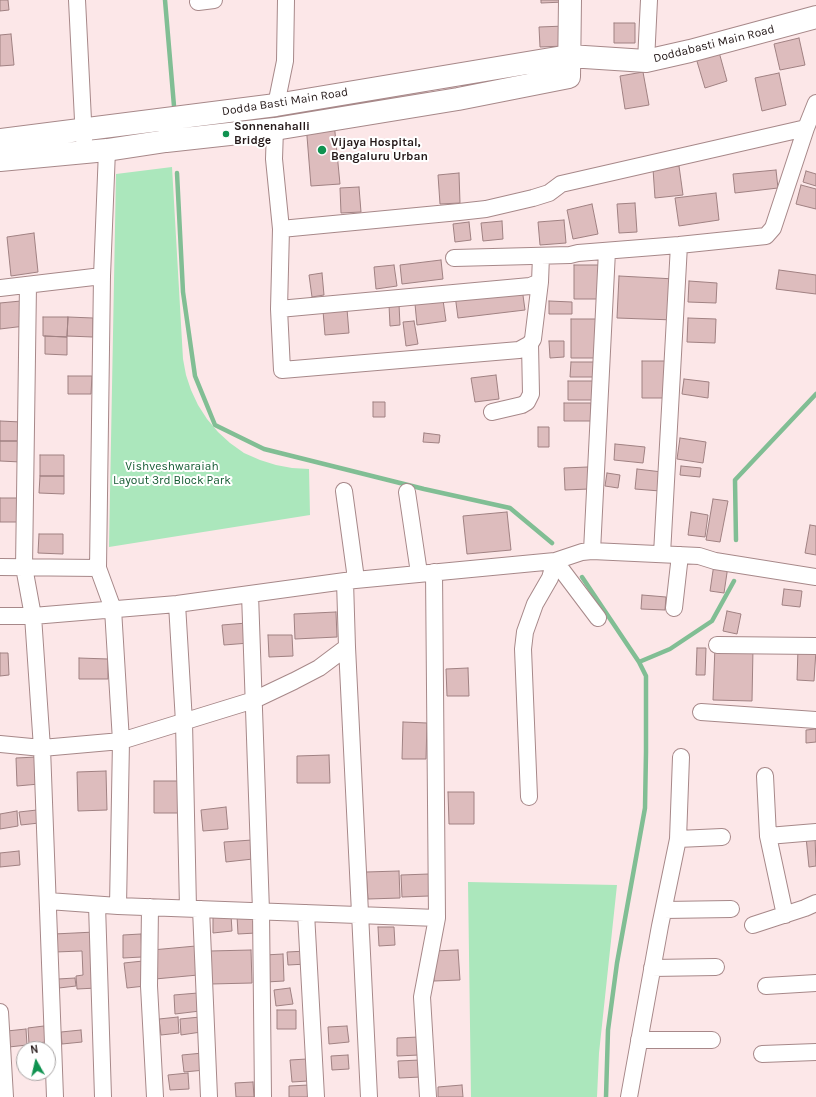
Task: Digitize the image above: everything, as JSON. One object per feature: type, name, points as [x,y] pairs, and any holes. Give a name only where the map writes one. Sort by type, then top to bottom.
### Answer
[{"type":"street","points":[[77,0],[82,130],[96,151],[102,276],[98,568],[113,609],[121,741],[118,906]]},
{"type":"street","points":[[198,2],[214,0]]},
{"type":"street","points":[[276,104],[285,61],[286,0]]},
{"type":"street","points":[[569,67],[570,0]]},
{"type":"street","points":[[646,61],[649,0]]},
{"type":"street","name":"Doddabasti Main Road","points":[[569,67],[611,58],[646,61],[690,51],[816,17]]},
{"type":"street","name":"Dodda Basti Main Road","points":[[0,140],[569,67]]},
{"type":"street","name":"Dodda Basti Main Road","points":[[96,151],[166,141],[275,129],[458,99],[569,67]]},
{"type":"street","points":[[454,258],[570,255],[578,253],[766,236],[773,228],[806,128],[816,103]]},
{"type":"street","points":[[282,229],[486,209],[549,193],[561,184],[806,128]]},
{"type":"street","points":[[275,129],[274,159],[282,229],[280,309],[282,370],[519,350],[530,344],[533,339],[540,282],[541,256]]},
{"type":"street","points":[[0,160],[96,151]]},
{"type":"street","points":[[662,554],[679,245]]},
{"type":"street","points":[[592,550],[606,251]]},
{"type":"street","points":[[0,288],[102,276]]},
{"type":"street","points":[[280,309],[530,286],[540,282]]},
{"type":"street","points":[[28,285],[24,567],[33,616],[42,748],[55,1097]]},
{"type":"street","points":[[492,412],[522,405],[527,402],[531,394],[530,344]]},
{"type":"street","points":[[344,491],[351,580],[347,647],[369,1097]]},
{"type":"street","points":[[407,492],[427,573],[437,918],[422,997],[428,1097]]},
{"type":"street","points":[[0,616],[33,616],[177,604],[351,580],[554,561],[592,550],[699,556],[715,562],[816,576]]},
{"type":"street","points":[[674,608],[680,555]]},
{"type":"street","points":[[554,561],[598,618]]},
{"type":"street","points":[[529,797],[523,649],[525,632],[535,604],[550,578],[554,561]]},
{"type":"street","points":[[0,567],[98,568]]},
{"type":"street","points":[[250,594],[261,911],[263,1097]]},
{"type":"street","points":[[177,604],[194,909],[209,1097]]},
{"type":"street","points":[[717,645],[816,646]]},
{"type":"street","points":[[0,744],[42,748],[121,741],[146,732],[184,722],[254,700],[319,668],[347,647]]},
{"type":"street","points":[[701,712],[816,720]]},
{"type":"street","points":[[629,1097],[652,968],[678,839],[681,757]]},
{"type":"street","points":[[765,776],[768,836],[785,915]]},
{"type":"street","points":[[768,836],[816,832]]},
{"type":"street","points":[[678,839],[722,837]]},
{"type":"street","points":[[48,901],[118,906],[437,918]]},
{"type":"street","points":[[753,925],[816,903]]},
{"type":"street","points":[[96,905],[103,1097]]},
{"type":"street","points":[[150,907],[149,986],[155,1097]]},
{"type":"street","points":[[664,910],[731,909]]},
{"type":"street","points":[[306,913],[316,1097]]},
{"type":"street","points":[[652,968],[716,967]]},
{"type":"street","points":[[766,986],[816,983]]},
{"type":"street","points":[[0,1012],[6,1097]]},
{"type":"street","points":[[639,1040],[712,1040]]},
{"type":"street","points":[[762,1054],[816,1052]]},
{"type":"green space","name":"Vishveshwaraiah Layout 3rd Block Park","points":[[172,167],[183,359],[191,390],[207,419],[218,432],[244,453],[276,465],[309,469],[310,515],[109,547],[116,174]]},
{"type":"green space","points":[[468,882],[617,885],[599,1053],[597,1097],[471,1097]]},
{"type":"building","points":[[0,0],[8,0],[9,10],[0,11]]},
{"type":"building","points":[[541,0],[564,0],[564,2],[541,3]]},
{"type":"building","points":[[614,23],[635,23],[635,43],[614,43]]},
{"type":"building","points":[[565,26],[565,46],[540,47],[539,27]]},
{"type":"building","points":[[11,34],[14,65],[0,66],[0,35]]},
{"type":"building","points":[[799,38],[805,65],[780,70],[774,44]]},
{"type":"building","points":[[719,52],[727,81],[705,88],[696,58]]},
{"type":"building","points":[[643,72],[649,105],[625,109],[620,76]]},
{"type":"building","points":[[779,73],[786,105],[762,111],[755,78]]},
{"type":"building","points":[[334,122],[340,184],[311,186],[306,124]]},
{"type":"building","points":[[679,166],[683,195],[655,198],[653,169]]},
{"type":"building","points":[[776,170],[778,188],[735,193],[733,174]]},
{"type":"building","points":[[806,171],[816,174],[816,186],[803,182]]},
{"type":"building","points":[[459,173],[460,203],[440,204],[438,175]]},
{"type":"building","points":[[801,185],[816,189],[816,209],[796,204]]},
{"type":"building","points":[[359,187],[361,212],[341,213],[340,188]]},
{"type":"building","points":[[716,193],[719,220],[679,226],[675,198]]},
{"type":"building","points":[[635,203],[637,232],[619,233],[617,204]]},
{"type":"building","points":[[592,204],[598,234],[573,239],[567,210]]},
{"type":"building","points":[[564,220],[566,243],[540,245],[538,222]]},
{"type":"building","points":[[502,221],[503,239],[483,241],[481,223]]},
{"type":"building","points":[[469,222],[471,240],[455,242],[453,224]]},
{"type":"building","points":[[34,233],[38,272],[11,276],[7,237]]},
{"type":"building","points":[[441,260],[443,279],[402,284],[400,265]]},
{"type":"building","points":[[394,265],[397,286],[376,289],[374,267]]},
{"type":"building","points":[[574,265],[599,265],[598,299],[574,299]]},
{"type":"building","points":[[779,270],[816,275],[816,294],[776,289]]},
{"type":"building","points":[[322,273],[324,295],[312,297],[309,275]]},
{"type":"building","points":[[619,276],[675,279],[674,320],[617,318]]},
{"type":"building","points":[[689,281],[717,283],[716,303],[688,302]]},
{"type":"building","points":[[522,288],[525,310],[458,318],[455,295]]},
{"type":"building","points":[[443,300],[446,321],[417,325],[415,304]]},
{"type":"building","points":[[21,301],[25,326],[0,329],[0,303]]},
{"type":"building","points":[[549,301],[572,302],[572,314],[549,314]]},
{"type":"building","points":[[399,304],[400,325],[390,326],[389,305]]},
{"type":"building","points":[[347,309],[349,333],[325,335],[323,311]]},
{"type":"building","points":[[43,317],[68,317],[67,337],[43,336]]},
{"type":"building","points":[[68,317],[93,318],[93,337],[67,336]]},
{"type":"building","points":[[688,318],[716,319],[715,343],[687,342]]},
{"type":"building","points":[[571,319],[596,319],[596,358],[571,358]]},
{"type":"building","points":[[414,321],[418,344],[406,346],[403,322]]},
{"type":"building","points":[[45,336],[67,337],[67,355],[45,354]]},
{"type":"building","points":[[549,341],[564,341],[564,357],[550,358]]},
{"type":"building","points":[[642,361],[670,361],[670,398],[642,398]]},
{"type":"building","points":[[571,362],[595,362],[595,377],[570,377]]},
{"type":"building","points":[[496,375],[499,399],[475,402],[471,378]]},
{"type":"building","points":[[68,376],[92,376],[91,394],[68,394]]},
{"type":"building","points":[[684,379],[709,382],[708,398],[682,394]]},
{"type":"building","points":[[568,381],[595,381],[595,400],[568,400]]},
{"type":"building","points":[[373,402],[385,402],[385,417],[373,417]]},
{"type":"building","points":[[564,403],[591,403],[591,421],[564,421]]},
{"type":"building","points":[[0,421],[21,422],[21,441],[0,441]]},
{"type":"building","points":[[538,427],[549,427],[549,447],[538,447]]},
{"type":"building","points":[[424,433],[440,435],[439,443],[423,442]]},
{"type":"building","points":[[680,438],[706,442],[703,463],[677,459]]},
{"type":"building","points":[[0,441],[21,441],[21,462],[0,461]]},
{"type":"building","points":[[615,444],[645,447],[643,463],[614,460]]},
{"type":"building","points":[[40,455],[64,455],[64,476],[40,476]]},
{"type":"building","points":[[681,466],[701,468],[700,477],[680,475]]},
{"type":"building","points":[[588,467],[589,489],[565,490],[564,468]]},
{"type":"building","points":[[637,469],[662,472],[660,491],[635,489]]},
{"type":"building","points":[[607,473],[620,475],[618,488],[605,486]]},
{"type":"building","points":[[40,476],[64,476],[64,494],[39,493]]},
{"type":"building","points":[[0,498],[20,498],[20,522],[0,522]]},
{"type":"building","points":[[713,499],[728,501],[720,542],[706,540]]},
{"type":"building","points":[[507,512],[511,550],[467,554],[463,516]]},
{"type":"building","points":[[691,512],[708,515],[705,537],[688,535]]},
{"type":"building","points":[[810,525],[816,526],[816,555],[805,553]]},
{"type":"building","points":[[39,534],[63,534],[63,554],[38,553]]},
{"type":"building","points":[[714,564],[728,566],[724,593],[710,591]]},
{"type":"building","points":[[784,589],[802,591],[800,607],[782,605]]},
{"type":"building","points":[[642,595],[666,597],[665,610],[641,609]]},
{"type":"building","points":[[727,611],[741,614],[737,634],[723,631]]},
{"type":"building","points":[[336,612],[337,637],[295,639],[294,614]]},
{"type":"building","points":[[247,623],[249,643],[224,645],[222,625]]},
{"type":"building","points":[[268,635],[292,635],[293,656],[269,657]]},
{"type":"building","points":[[715,646],[753,648],[752,701],[713,700]]},
{"type":"building","points":[[697,648],[706,648],[705,675],[696,675]]},
{"type":"building","points":[[798,649],[816,650],[814,681],[797,680]]},
{"type":"building","points":[[0,653],[8,653],[9,675],[0,676]]},
{"type":"building","points":[[79,658],[108,659],[108,679],[79,679]]},
{"type":"building","points":[[468,668],[469,696],[447,696],[446,669]]},
{"type":"building","points":[[403,722],[427,723],[426,759],[402,759]]},
{"type":"building","points":[[816,729],[816,742],[806,743],[806,730]]},
{"type":"building","points":[[329,755],[330,783],[297,783],[297,756]]},
{"type":"building","points":[[37,757],[39,784],[17,786],[16,758]]},
{"type":"building","points":[[106,771],[107,810],[78,811],[77,772]]},
{"type":"building","points":[[154,781],[181,781],[181,813],[154,813]]},
{"type":"building","points":[[448,792],[474,792],[474,824],[449,824]]},
{"type":"building","points":[[226,807],[228,829],[203,831],[201,810]]},
{"type":"building","points":[[37,810],[39,823],[21,825],[19,812]]},
{"type":"building","points":[[17,811],[18,826],[0,829],[0,814]]},
{"type":"building","points":[[815,836],[816,866],[809,867],[806,837]]},
{"type":"building","points":[[252,840],[253,859],[226,862],[224,842]]},
{"type":"building","points":[[19,851],[20,865],[0,867],[0,853]]},
{"type":"building","points":[[399,871],[400,898],[368,899],[366,872]]},
{"type":"building","points":[[429,874],[429,896],[402,897],[401,875]]},
{"type":"building","points":[[231,915],[232,931],[213,933],[213,916]]},
{"type":"building","points":[[255,915],[256,933],[238,934],[237,916]]},
{"type":"building","points":[[378,927],[394,927],[395,945],[379,946]]},
{"type":"building","points":[[95,932],[97,988],[77,989],[76,976],[83,975],[82,951],[55,952],[54,934]]},
{"type":"building","points":[[141,934],[142,957],[123,958],[123,935]]},
{"type":"building","points":[[196,946],[198,975],[155,979],[152,950]]},
{"type":"building","points":[[251,950],[252,983],[211,984],[210,951]]},
{"type":"building","points":[[458,950],[460,980],[434,981],[433,951]]},
{"type":"building","points":[[307,951],[307,964],[288,965],[287,952]]},
{"type":"building","points":[[283,954],[284,981],[266,982],[265,955]]},
{"type":"building","points":[[143,961],[145,986],[127,988],[124,963]]},
{"type":"building","points":[[75,978],[76,986],[59,988],[58,979]]},
{"type":"building","points":[[290,988],[293,1004],[276,1006],[274,990]]},
{"type":"building","points":[[198,993],[200,1011],[175,1014],[174,995]]},
{"type":"building","points":[[277,1010],[296,1010],[296,1029],[277,1029]]},
{"type":"building","points":[[178,1017],[179,1033],[161,1035],[159,1019]]},
{"type":"building","points":[[200,1017],[201,1032],[181,1035],[180,1019]]},
{"type":"building","points":[[44,1026],[46,1041],[29,1041],[28,1028]]},
{"type":"building","points":[[347,1026],[349,1042],[329,1044],[328,1027]]},
{"type":"building","points":[[26,1029],[27,1041],[16,1041],[16,1046],[9,1047],[7,1031]]},
{"type":"building","points":[[81,1030],[82,1042],[62,1044],[61,1032]]},
{"type":"building","points":[[419,1037],[419,1055],[397,1056],[397,1038]]},
{"type":"building","points":[[203,1053],[205,1070],[184,1072],[182,1055]]},
{"type":"building","points":[[348,1055],[349,1069],[332,1070],[331,1056]]},
{"type":"building","points":[[307,1059],[308,1081],[292,1082],[290,1060]]},
{"type":"building","points":[[420,1060],[421,1077],[399,1078],[398,1061]]},
{"type":"building","points":[[188,1073],[189,1089],[170,1090],[168,1075]]},
{"type":"building","points":[[253,1082],[254,1097],[236,1097],[235,1083]]},
{"type":"building","points":[[309,1085],[309,1097],[289,1097],[289,1086]]},
{"type":"building","points":[[462,1085],[463,1097],[438,1097],[438,1087]]},
{"type":"waterway","points":[[165,0],[174,106]]},
{"type":"waterway","points":[[177,173],[183,292],[195,376],[215,425],[264,449],[424,489],[510,508],[552,543]]},
{"type":"waterway","points":[[736,540],[735,480],[816,394]]},
{"type":"waterway","points":[[582,577],[639,662],[646,676],[645,808],[617,963],[608,1030],[606,1097]]},
{"type":"waterway","points":[[639,662],[670,649],[712,621],[734,581]]},
{"type":"place","name":"Sonnenahalli Bridge","points":[[226,134]]},
{"type":"place","name":"Vijaya Hospital, Bengaluru Urban","points":[[322,150]]}]
